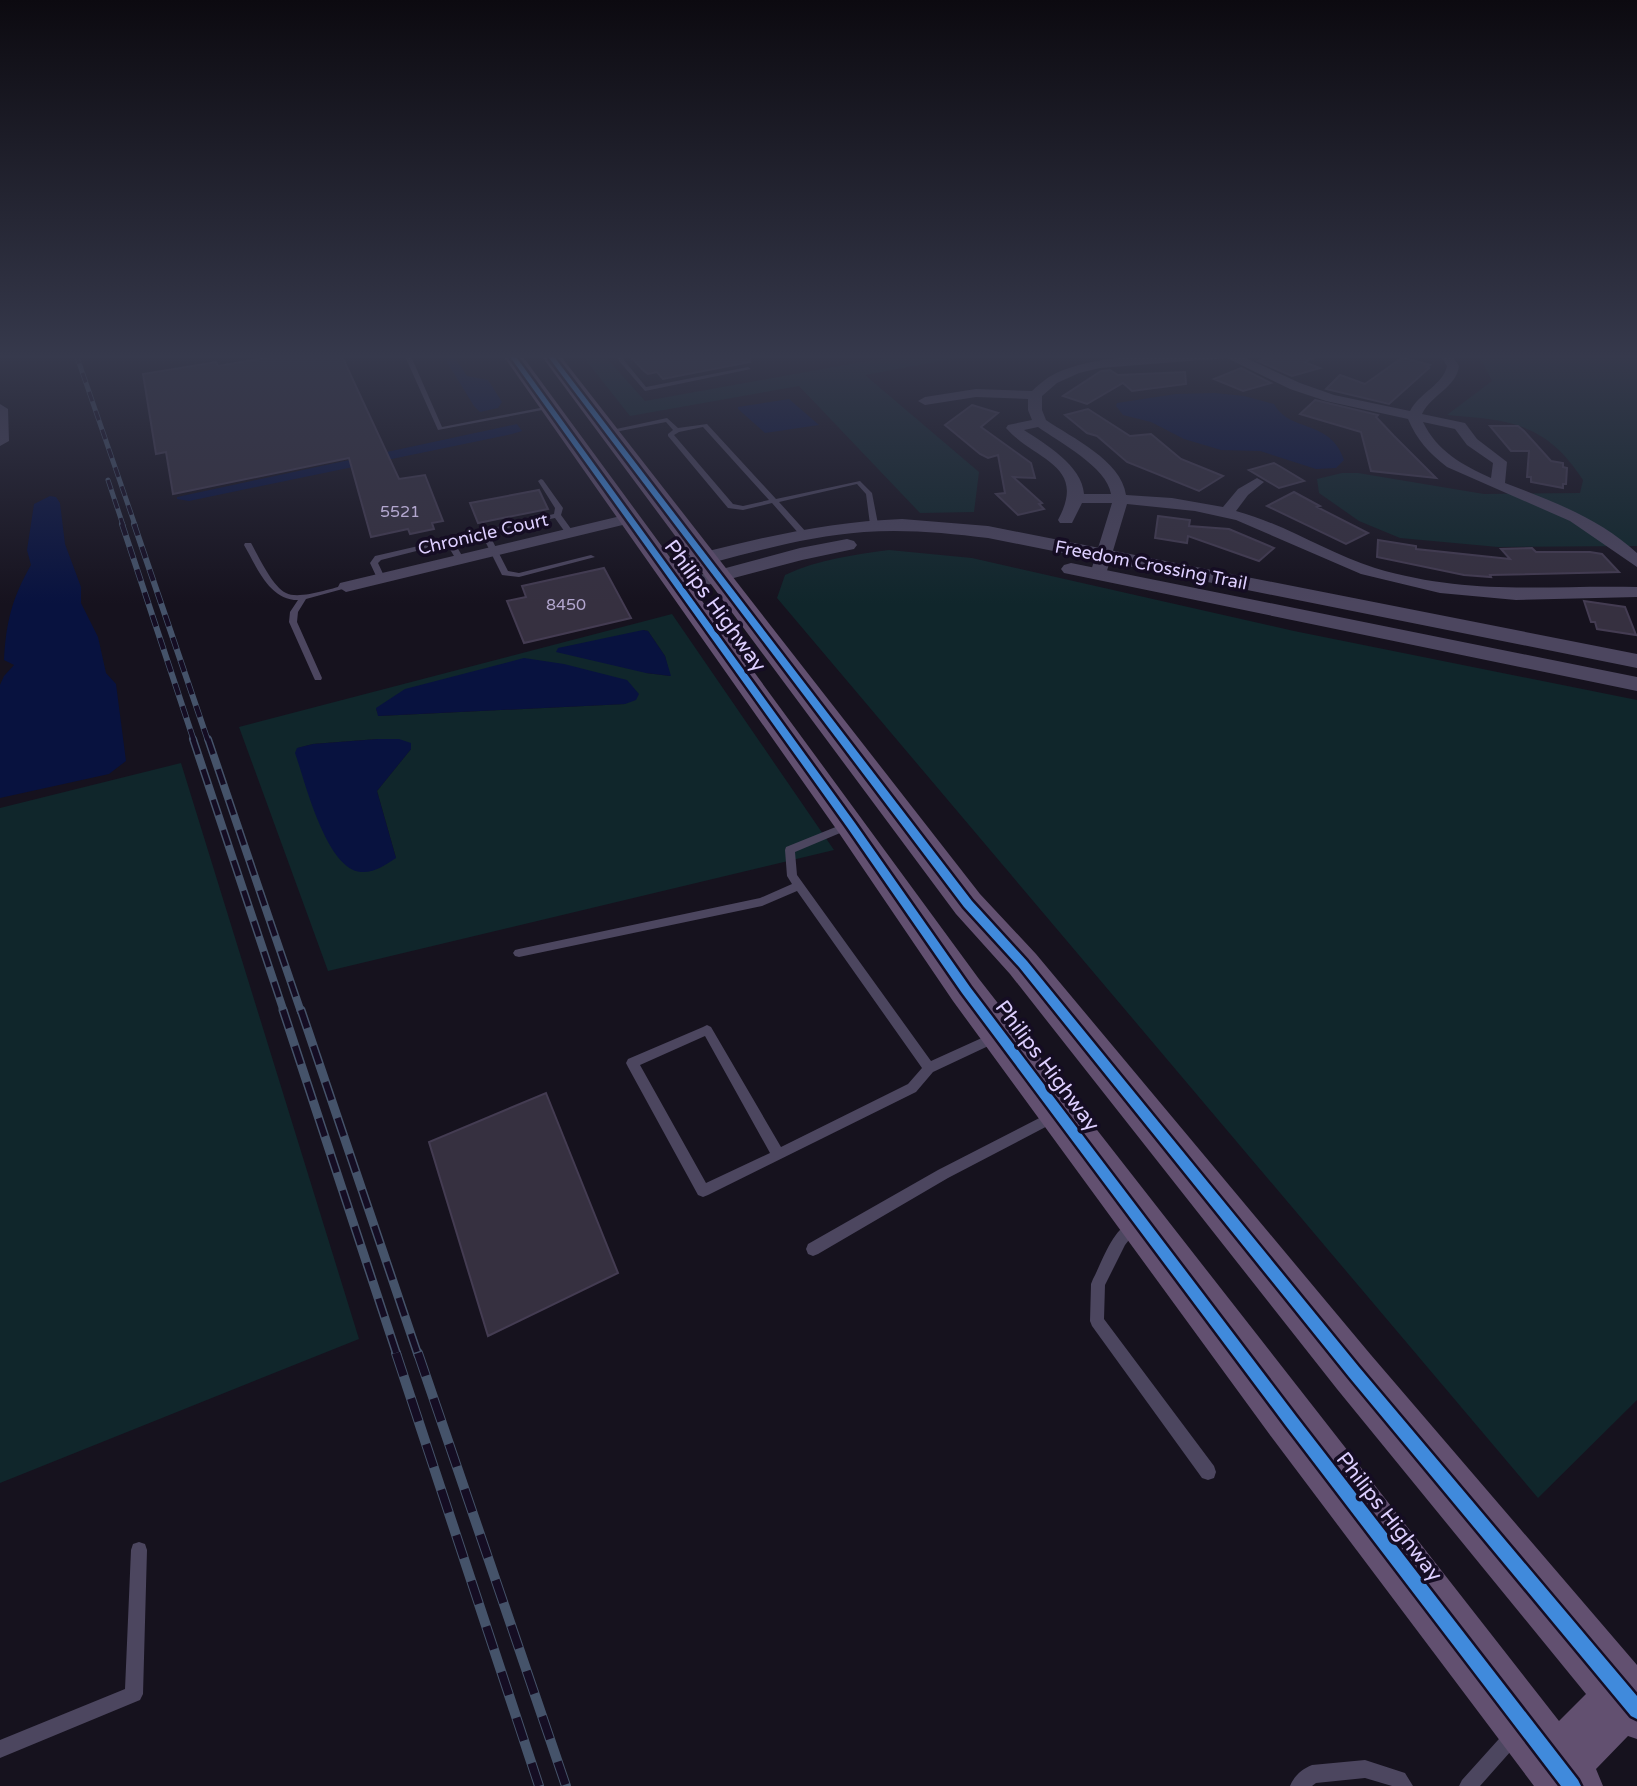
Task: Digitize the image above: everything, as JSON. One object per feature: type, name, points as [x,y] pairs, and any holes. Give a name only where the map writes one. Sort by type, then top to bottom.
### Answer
[{"type":"main road","name":"Philips Highway","points":[[571,437],[1000,1035],[1551,1759]]},
{"type":"main road","name":"Philips Highway","points":[[615,437],[968,904],[1023,964],[1354,1371],[1631,1703]]},
{"type":"main road","points":[[851,825],[887,832],[930,880],[968,904]]},
{"type":"main road","points":[[1551,1759],[1631,1703]]},
{"type":"street","points":[[1024,437],[1069,474],[1076,487],[1076,498],[1066,520]]},
{"type":"street","points":[[1062,437],[1101,465],[1117,485],[1120,507],[1101,565]]},
{"type":"street","points":[[1423,437],[1437,453],[1457,467],[1589,525],[1619,544],[1637,562]]},
{"type":"street","points":[[1467,437],[1500,461],[1497,485]]},
{"type":"street","points":[[1227,512],[1243,492],[1257,482]]},
{"type":"street","points":[[1076,498],[1177,503],[1227,512],[1284,533],[1354,567],[1445,587],[1496,594],[1637,592]]},
{"type":"street","name":"Chronicle Court","points":[[346,587],[629,519]]},
{"type":"street","name":"Freedom Crossing Trail","points":[[671,578],[714,566],[803,533],[876,533],[1101,565],[1637,661]]},
{"type":"street","name":"Freedom Crossing Trail","points":[[714,566],[833,547],[876,533]]},
{"type":"street","name":"Freedom Crossing Trail","points":[[1101,565],[1637,684]]},
{"type":"lane","points":[[672,437],[732,506],[743,508],[858,482],[869,493],[876,533]]},
{"type":"lane","points":[[716,437],[803,533]]},
{"type":"lane","points":[[541,481],[559,509],[557,515]]},
{"type":"lane","points":[[557,515],[570,533]]},
{"type":"lane","points":[[557,515],[484,531],[505,573],[519,575],[591,557]]},
{"type":"lane","points":[[381,578],[374,563],[379,558],[440,543],[451,544],[460,559]]},
{"type":"lane","points":[[248,545],[278,594],[287,599],[303,598],[346,587]]},
{"type":"lane","points":[[303,598],[294,612],[293,622],[318,678]]},
{"type":"lane","points":[[851,825],[790,850],[792,876],[929,1068]]},
{"type":"lane","points":[[519,953],[762,902],[799,886]]},
{"type":"lane","points":[[778,1156],[707,1030],[632,1063],[704,1191],[778,1156],[912,1088],[929,1068],[1000,1035]]},
{"type":"lane","points":[[813,1249],[943,1174],[1059,1114]]},
{"type":"lane","points":[[1139,1220],[1120,1240],[1098,1284],[1097,1321],[1208,1472]]},
{"type":"lane","points":[[0,1749],[134,1694],[139,1550]]},
{"type":"lane","points":[[1468,1786],[1551,1759]]},
{"type":"lane","points":[[1299,1786],[1312,1774],[1365,1769],[1399,1779],[1404,1786]]},
{"type":"green space","points":[[848,437],[938,437],[979,472],[974,512],[920,513]]},
{"type":"green space","points":[[1543,437],[1637,437],[1637,546],[1498,547],[1400,538],[1359,521],[1319,493],[1317,479],[1342,473],[1358,473],[1484,494],[1580,493],[1583,480],[1555,446]]},
{"type":"green space","points":[[889,550],[972,558],[1294,631],[1637,700],[1637,1400],[1538,1498],[777,598],[785,575],[823,561]]},
{"type":"green space","points":[[672,614],[834,850],[328,971],[239,727]],"holes":[[[643,630],[648,631],[665,656],[670,676],[646,673]],[[625,704],[379,716],[376,709]],[[378,739],[411,749],[377,791],[396,858],[298,748],[313,744]]]},
{"type":"green space","points":[[181,763],[359,1339],[0,1483],[0,808]]},
{"type":"shaded area","points":[[455,437],[496,437],[189,501],[177,497]]},
{"type":"shaded area","points":[[1181,437],[1329,437],[1338,447],[1344,460],[1336,468],[1316,469],[1260,451],[1221,450]]},
{"type":"shaded area","points":[[50,496],[56,497],[60,503],[65,544],[81,587],[81,603],[98,637],[106,673],[116,684],[126,761],[109,774],[0,798],[0,685],[14,665],[4,660],[6,634],[19,588],[31,565],[27,550],[34,504]]},
{"type":"shaded area","points":[[648,631],[665,656],[671,676],[646,673],[556,652],[558,648]]},
{"type":"shaded area","points":[[524,658],[564,664],[627,680],[639,694],[636,700],[625,704],[378,716],[376,708],[405,689]]},
{"type":"shaded area","points":[[399,739],[411,743],[411,749],[377,791],[396,858],[375,870],[361,872],[349,867],[337,856],[327,840],[295,753],[297,748],[313,744]]},
{"type":"building","points":[[153,437],[380,437],[399,479],[425,475],[443,521],[432,523],[434,529],[410,534],[408,529],[371,537],[349,458],[173,494],[166,452],[156,454]]},
{"type":"building","points":[[960,437],[995,437],[1031,463],[1035,478],[1013,477],[1042,503],[1039,504],[1044,509],[1018,515],[996,494],[1005,493],[998,455],[988,458]]},
{"type":"building","points":[[1099,437],[1155,437],[1181,459],[1223,476],[1199,491],[1127,462]]},
{"type":"building","points":[[1362,437],[1396,437],[1436,478],[1371,471]]},
{"type":"building","points":[[1500,437],[1530,437],[1551,461],[1563,463],[1563,467],[1567,468],[1566,484],[1563,484],[1563,488],[1531,482],[1531,477],[1527,477],[1529,451],[1511,451]]},
{"type":"building","points":[[1274,463],[1304,481],[1279,488],[1249,470]]},
{"type":"building","points":[[539,490],[548,509],[478,523],[470,503]]},
{"type":"building","points":[[1294,492],[1368,533],[1346,544],[1267,506]]},
{"type":"building","points":[[1158,516],[1190,520],[1189,526],[1229,529],[1274,548],[1259,561],[1188,536],[1187,543],[1155,538]]},
{"type":"building","points":[[1378,540],[1416,546],[1416,549],[1510,559],[1501,549],[1590,552],[1602,554],[1619,572],[1490,575],[1491,577],[1464,575],[1377,557]]},
{"type":"building","points":[[604,568],[631,618],[524,643],[507,601],[526,597],[522,586]]},
{"type":"building","points":[[1584,601],[1625,607],[1636,635],[1597,629],[1595,622],[1591,622]]},
{"type":"building","points":[[546,1093],[618,1273],[488,1336],[429,1142]]},
{"type":"railway","points":[[105,437],[135,525]]},
{"type":"railway","points":[[108,480],[123,525]]},
{"type":"railway","points":[[122,524],[194,741]]},
{"type":"railway","points":[[134,524],[208,741]]},
{"type":"railway","points":[[193,739],[284,1012]]},
{"type":"railway","points":[[208,739],[301,1012]]},
{"type":"railway","points":[[283,1010],[397,1355]]},
{"type":"railway","points":[[301,1010],[418,1355]]},
{"type":"railway","points":[[396,1353],[539,1786]]},
{"type":"railway","points":[[418,1353],[566,1786]]},
{"type":"cycle path","points":[[571,437],[851,825],[966,990],[1291,1421],[1572,1786]]},
{"type":"cycle path","points":[[612,437],[968,904],[1023,964],[1354,1372],[1637,1710]]}]
